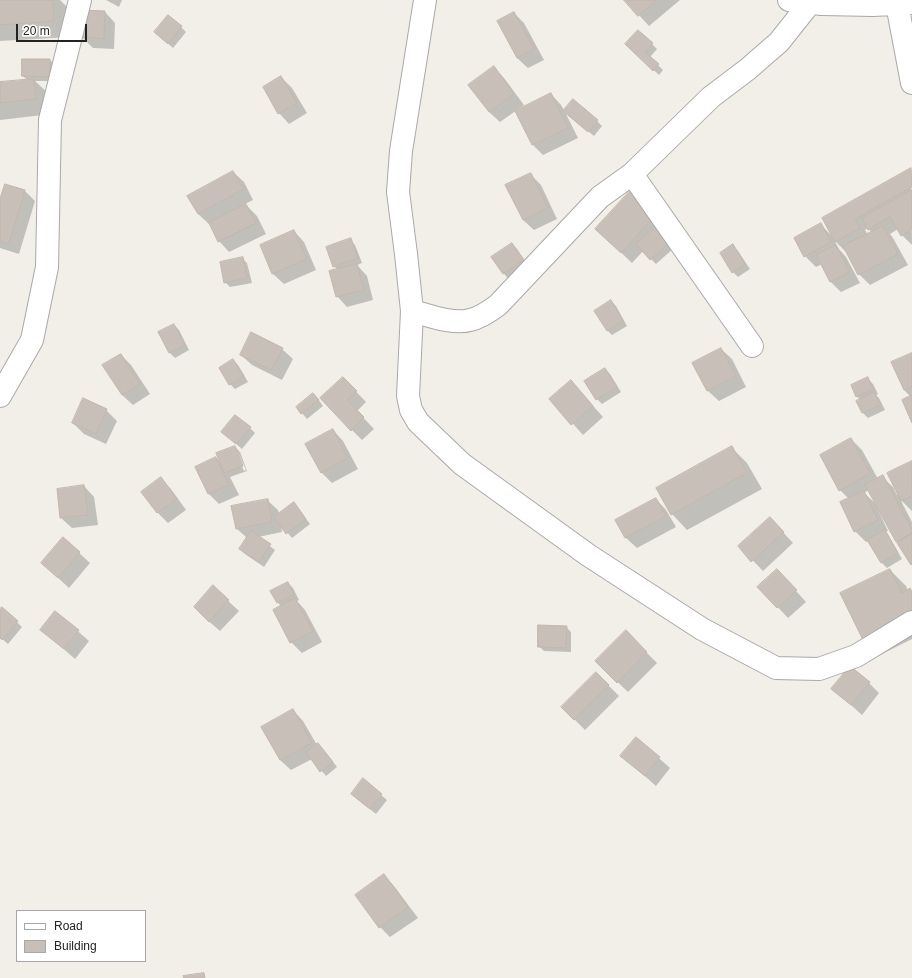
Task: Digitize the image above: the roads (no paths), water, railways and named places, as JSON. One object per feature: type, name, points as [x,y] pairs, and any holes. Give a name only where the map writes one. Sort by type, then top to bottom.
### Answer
[{"type":"street","points":[[0,396],[32,340],[47,266],[50,120],[80,0]]},
{"type":"street","points":[[425,0],[401,151],[398,192],[412,310],[408,396],[411,410],[418,422],[462,464],[588,555],[702,629],[776,668],[819,669],[856,656],[912,622]]},
{"type":"street","points":[[412,310],[457,322],[470,320],[485,314],[498,305],[600,197],[632,174],[711,97],[780,42],[799,1],[822,4],[905,4],[912,83]]},
{"type":"street","points":[[632,174],[752,346]]}]
